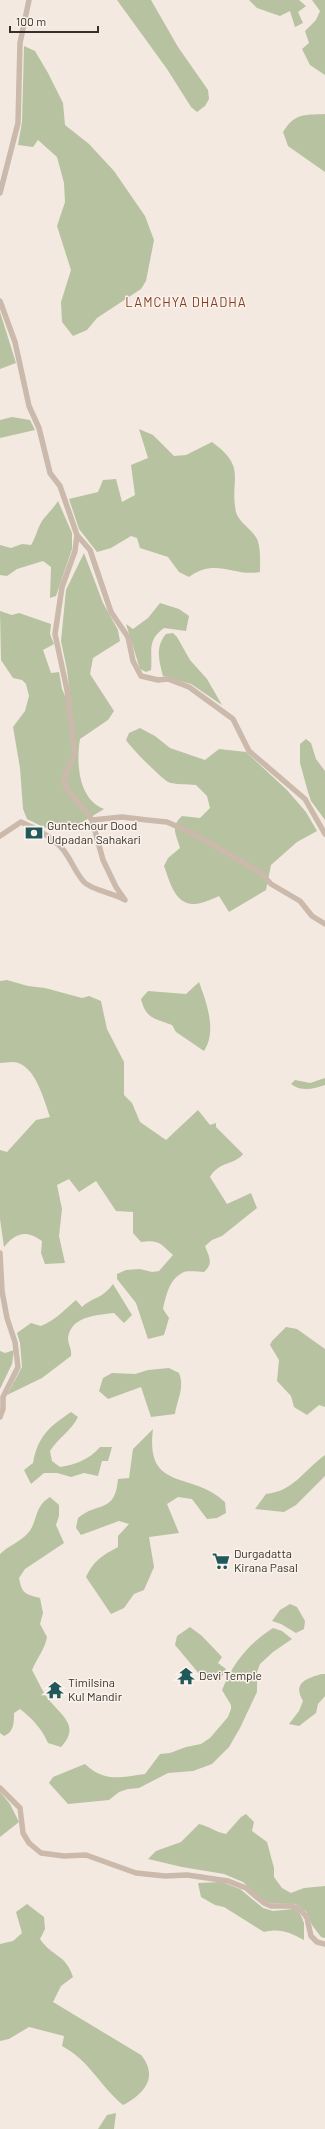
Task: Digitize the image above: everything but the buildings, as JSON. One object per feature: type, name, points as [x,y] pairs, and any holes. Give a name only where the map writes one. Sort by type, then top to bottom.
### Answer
[{"type":"street","points":[[0,193],[18,123],[20,43],[29,0]]},
{"type":"street","points":[[0,300],[15,342],[28,406],[39,428],[50,472],[60,486],[77,535],[90,550],[111,612],[128,637],[133,661],[141,676],[158,680],[168,679],[190,687],[233,719],[249,751],[305,799],[325,834]]},
{"type":"street","points":[[0,836],[21,822],[41,831],[60,846],[84,883],[116,894],[125,900],[116,887],[103,860],[92,820],[66,786],[66,775],[75,754],[67,690],[55,634],[62,587],[75,551],[77,535]]},
{"type":"street","points":[[92,820],[122,817],[167,822],[192,833],[260,872],[270,884],[300,902],[312,916],[325,924]]},
{"type":"street","points":[[0,1253],[2,1291],[7,1318],[15,1342],[18,1367],[3,1397],[3,1409],[0,1418]]},
{"type":"street","points":[[0,1788],[20,1808],[23,1833],[29,1843],[42,1853],[64,1856],[86,1855],[136,1873],[165,1876],[187,1875],[228,1881],[246,1888],[264,1903],[271,1906],[292,1906],[302,1910],[307,1918],[311,1936],[317,1942],[325,1944]]},
{"type":"green space","points":[[117,0],[151,0],[178,47],[208,90],[209,99],[205,106],[197,112],[191,107],[167,69]]},
{"type":"green space","points":[[249,0],[299,0],[306,6],[298,12],[303,23],[295,27],[290,11],[280,16],[257,8]]},
{"type":"green space","points":[[312,0],[325,0],[325,75],[310,65],[302,49],[309,43],[305,31],[316,20],[320,11]]},
{"type":"green space","points":[[24,46],[35,51],[48,73],[63,103],[65,125],[89,144],[114,171],[145,216],[154,240],[146,281],[141,289],[97,318],[87,330],[73,336],[62,322],[61,302],[71,270],[57,226],[65,202],[64,183],[57,157],[38,140],[33,147],[18,145],[22,122]]},
{"type":"green space","points":[[325,114],[325,172],[288,146],[283,132],[296,118],[306,115]]},
{"type":"green space","points":[[0,312],[16,363],[0,369]]},
{"type":"green space","points":[[12,417],[30,420],[35,430],[0,438],[0,420]]},
{"type":"green space","points":[[139,429],[153,435],[174,456],[186,455],[212,442],[230,459],[234,467],[235,474],[234,501],[236,512],[257,539],[260,555],[260,572],[251,573],[207,568],[198,571],[189,577],[179,572],[168,557],[140,548],[137,538],[131,536],[111,548],[97,552],[79,529],[69,499],[98,492],[103,480],[116,479],[122,502],[135,495],[131,465],[148,458]]},
{"type":"green space","points":[[58,501],[72,533],[72,549],[56,596],[50,598],[51,567],[43,561],[17,569],[7,576],[0,575],[0,545],[11,548],[22,544],[31,545],[42,521]]},
{"type":"green space","points":[[84,553],[103,603],[118,630],[120,641],[93,658],[90,674],[114,711],[108,720],[80,739],[79,748],[79,769],[84,789],[95,804],[104,809],[85,821],[71,827],[56,830],[46,828],[27,819],[23,809],[20,768],[13,727],[25,711],[29,696],[26,684],[22,680],[13,678],[1,660],[0,611],[12,615],[19,613],[51,624],[50,634],[54,644],[43,650],[51,673],[59,672],[62,689],[72,712],[67,670],[61,641],[66,590]]},
{"type":"green space","points":[[160,603],[179,609],[189,616],[186,631],[164,628],[158,633],[152,647],[151,670],[146,672],[140,669],[126,624],[133,629],[148,618]]},
{"type":"green space","points":[[173,633],[177,637],[190,660],[207,679],[222,705],[191,684],[163,676],[159,660],[160,644],[166,634]]},
{"type":"green space","points":[[140,728],[155,736],[170,748],[205,760],[219,749],[246,752],[287,790],[306,812],[317,831],[297,842],[271,865],[266,890],[229,912],[219,896],[202,903],[192,904],[186,903],[173,890],[164,866],[168,858],[180,848],[175,831],[176,824],[182,816],[200,818],[210,808],[207,796],[196,785],[168,782],[153,769],[126,740],[129,733]]},
{"type":"green space","points":[[306,739],[311,743],[316,759],[325,771],[325,820],[311,801],[300,763],[300,744]]},
{"type":"green space","points":[[7,980],[82,998],[89,996],[101,1001],[107,1029],[124,1062],[124,1095],[132,1103],[140,1122],[166,1140],[198,1110],[210,1125],[216,1123],[216,1127],[243,1154],[236,1160],[218,1168],[210,1177],[227,1204],[251,1193],[257,1208],[222,1236],[212,1240],[205,1246],[210,1263],[204,1272],[184,1272],[171,1284],[163,1309],[169,1318],[164,1335],[148,1339],[136,1303],[117,1279],[117,1274],[126,1270],[140,1269],[152,1272],[159,1271],[173,1255],[159,1243],[152,1241],[141,1242],[133,1233],[133,1212],[116,1211],[96,1181],[79,1192],[69,1179],[57,1185],[62,1209],[59,1236],[65,1263],[45,1264],[41,1253],[42,1241],[31,1235],[21,1234],[12,1238],[4,1247],[0,1219],[0,1150],[7,1152],[36,1120],[50,1117],[38,1084],[33,1075],[21,1064],[13,1062],[0,1063],[0,981]]},
{"type":"green space","points":[[199,982],[208,1008],[210,1026],[210,1035],[204,1051],[176,1032],[172,1025],[156,1019],[148,1014],[145,1011],[141,999],[148,991],[186,994]]},
{"type":"green space","points":[[325,1078],[325,1085],[312,1089],[303,1089],[295,1087],[291,1084],[295,1080],[310,1083]]},
{"type":"green space","points":[[113,1284],[132,1315],[124,1323],[114,1313],[93,1316],[79,1321],[70,1331],[68,1338],[71,1356],[42,1378],[7,1395],[22,1367],[20,1343],[17,1333],[31,1323],[41,1326],[46,1324],[76,1300],[82,1307],[105,1293]]},
{"type":"green space","points":[[286,1327],[297,1329],[325,1349],[325,1407],[319,1405],[307,1415],[294,1407],[291,1396],[277,1381],[279,1360],[270,1345]]},
{"type":"green space","points":[[14,1350],[12,1364],[0,1389],[0,1351],[5,1353]]},
{"type":"green space","points":[[169,1368],[179,1373],[181,1378],[181,1389],[175,1414],[151,1417],[141,1387],[108,1399],[99,1391],[103,1378],[112,1373],[135,1374],[148,1370]]},
{"type":"green space","points":[[71,1412],[78,1417],[50,1451],[52,1461],[60,1467],[66,1466],[87,1458],[100,1447],[112,1447],[108,1461],[102,1461],[98,1476],[84,1473],[71,1477],[57,1473],[44,1473],[31,1484],[24,1470],[33,1463],[41,1439],[56,1422]]},
{"type":"green space","points":[[153,1429],[152,1449],[156,1463],[164,1472],[174,1478],[212,1492],[225,1502],[226,1513],[217,1518],[207,1519],[192,1499],[178,1497],[167,1504],[179,1533],[149,1537],[154,1567],[144,1590],[134,1594],[124,1608],[111,1614],[86,1577],[99,1559],[118,1547],[118,1536],[129,1524],[119,1521],[81,1535],[76,1528],[78,1518],[85,1513],[109,1502],[116,1490],[118,1479],[129,1478],[133,1449]]},
{"type":"green space","points":[[325,1455],[325,1476],[296,1505],[284,1512],[255,1509],[266,1494],[276,1492],[291,1485]]},
{"type":"green space","points":[[50,1497],[59,1505],[59,1516],[56,1525],[64,1543],[25,1569],[19,1578],[21,1587],[25,1592],[40,1598],[43,1613],[40,1624],[47,1637],[43,1650],[32,1670],[46,1696],[67,1721],[69,1733],[67,1740],[61,1747],[48,1743],[36,1724],[20,1709],[14,1713],[12,1730],[4,1736],[0,1733],[0,1554],[28,1533],[41,1505]]},
{"type":"green space","points":[[290,1604],[297,1607],[305,1621],[304,1629],[296,1633],[281,1624],[272,1621],[280,1610]]},
{"type":"green space","points":[[190,1627],[202,1636],[222,1657],[218,1663],[226,1669],[219,1682],[216,1679],[213,1680],[201,1676],[175,1645],[177,1636]]},
{"type":"green space","points":[[273,1628],[282,1631],[292,1639],[273,1652],[260,1664],[257,1672],[257,1692],[240,1728],[229,1747],[212,1764],[193,1771],[168,1773],[139,1788],[119,1792],[109,1800],[68,1804],[49,1783],[53,1777],[85,1764],[99,1774],[106,1776],[121,1777],[145,1774],[160,1754],[170,1753],[186,1747],[201,1744],[210,1738],[228,1717],[231,1709],[231,1705],[222,1690],[231,1671],[242,1655],[264,1634]]},
{"type":"green space","points":[[325,1674],[325,1696],[318,1704],[316,1713],[299,1726],[289,1724],[299,1711],[303,1701],[299,1690],[300,1686],[311,1677]]},
{"type":"green space","points":[[0,1792],[10,1804],[19,1822],[0,1837]]},
{"type":"green space","points":[[246,1814],[254,1822],[252,1831],[267,1842],[274,1868],[274,1877],[282,1888],[291,1893],[304,1888],[325,1886],[325,1938],[321,1937],[312,1925],[306,1911],[295,1904],[271,1903],[262,1900],[243,1882],[224,1874],[182,1867],[148,1859],[156,1851],[181,1842],[199,1824],[226,1834],[241,1817]]},
{"type":"green space","points":[[222,1882],[240,1889],[263,1908],[273,1911],[293,1909],[300,1913],[304,1923],[304,1940],[294,1935],[275,1930],[264,1932],[224,1907],[215,1905],[201,1897],[198,1883]]},
{"type":"green space","points":[[27,1904],[44,1917],[45,1929],[40,1939],[49,1949],[67,1964],[73,1977],[61,1986],[53,2002],[141,2055],[146,2063],[149,2071],[147,2084],[131,2101],[123,2105],[80,2059],[62,2046],[64,2036],[29,2027],[9,2039],[0,2041],[0,1944],[13,1941],[22,1933],[16,1912]]},
{"type":"green space","points":[[116,2113],[114,2129],[98,2129],[107,2115]]},
{"type":"place","name":"Guntechour Dood Udpadan Sahakari","points":[[34,833]]},
{"type":"place","name":"Durgadatta Kirana Pasal","points":[[221,1561]]},
{"type":"place","name":"Devi Temple","points":[[186,1676]]},
{"type":"place","name":"Timilsina Kul Mandir","points":[[55,1690]]},
{"type":"district","name":"LAMCHYA DHADHA","points":[[186,302]]}]
